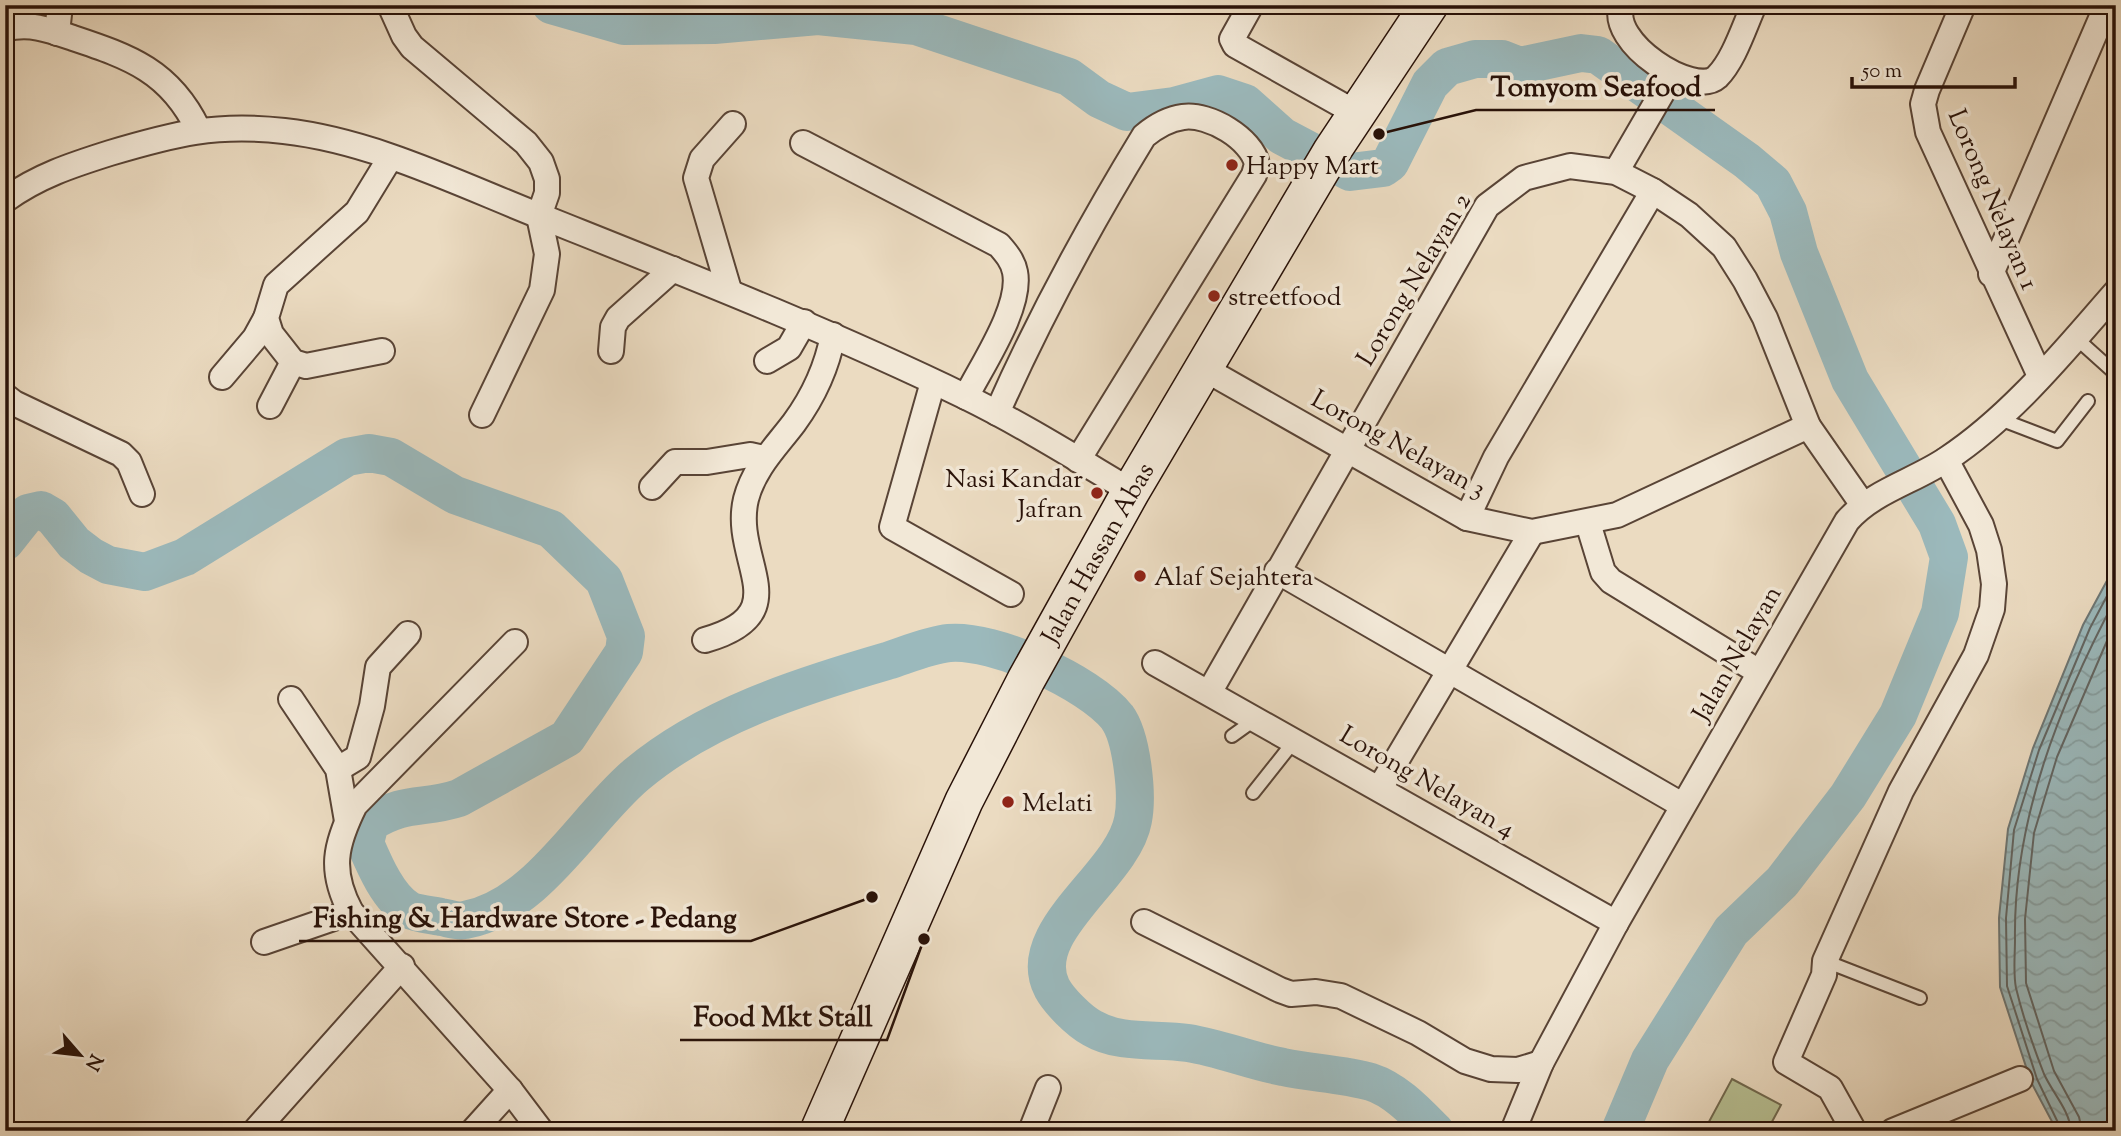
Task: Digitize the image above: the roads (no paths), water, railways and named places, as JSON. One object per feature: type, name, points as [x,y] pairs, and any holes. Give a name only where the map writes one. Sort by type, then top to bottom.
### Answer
[{"type":"main road","name":"Jalan Hassan Abas","points":[[819,1131],[964,801],[1026,680],[1203,368],[1324,164],[1423,8]]},
{"type":"street","points":[[57,33],[60,5]]},
{"type":"street","points":[[390,5],[412,47],[535,153],[544,169],[548,185],[539,216],[547,254],[542,289],[482,415]]},
{"type":"street","points":[[1251,5],[1232,39],[1235,45],[1356,113]]},
{"type":"street","points":[[1622,5],[1619,21],[1663,91]]},
{"type":"street","points":[[1616,172],[1663,91],[1716,77],[1754,5]]},
{"type":"street","name":"Lorong Nelayan 1","points":[[1963,5],[1927,90],[1924,115],[1928,132],[1991,274],[2040,376]]},
{"type":"street","points":[[1991,274],[2107,5]]},
{"type":"street","points":[[5,29],[26,24],[136,60],[182,100],[198,129]]},
{"type":"street","points":[[997,413],[1038,320],[1089,225],[1144,136],[1154,127],[1186,116],[1222,127],[1251,149],[1257,164],[1254,175],[1078,460]]},
{"type":"street","points":[[729,290],[696,178],[702,159],[733,124]]},
{"type":"street","points":[[5,200],[29,182],[60,169],[198,129],[229,127],[287,131],[390,158],[729,290],[966,397],[1131,491]]},
{"type":"street","points":[[803,143],[999,245],[1009,257],[1015,271],[1012,305],[966,397]]},
{"type":"street","points":[[222,377],[256,338],[266,318],[276,285],[357,212],[390,158]]},
{"type":"street","name":"Lorong Nelayan 2","points":[[1210,691],[1487,206],[1524,178],[1570,166],[1616,172],[1653,191],[1689,215],[1724,247],[1765,318],[1808,426],[1874,499]]},
{"type":"street","points":[[1467,518],[1496,457],[1653,191]]},
{"type":"street","points":[[611,351],[613,327],[618,318],[673,269]]},
{"type":"street","name":"Jalan Nelayan","points":[[1513,1131],[1541,1063],[1616,923],[1847,521],[1874,499],[1937,465],[1996,418],[2040,376],[2116,292]]},
{"type":"street","points":[[266,318],[271,334],[293,362],[309,366],[382,351]]},
{"type":"street","points":[[767,361],[791,346],[804,322]]},
{"type":"street","points":[[705,640],[722,635],[746,620],[758,594],[746,547],[745,506],[752,482],[764,458],[794,423],[815,389],[833,335]]},
{"type":"street","points":[[270,406],[293,362]]},
{"type":"street","name":"Lorong Nelayan 3","points":[[1203,368],[1467,518],[1532,532],[1588,523],[1647,503],[1808,426]]},
{"type":"street","points":[[933,382],[892,527],[1010,594]]},
{"type":"street","points":[[5,396],[13,403],[121,454],[129,462],[142,494]]},
{"type":"street","points":[[652,487],[675,462],[707,462],[750,455],[764,458]]},
{"type":"street","points":[[1854,1131],[1830,1088],[1786,1062],[1824,975],[1825,961],[1900,790],[1976,655],[1992,609],[1994,584],[1989,550],[1981,525],[1937,465]]},
{"type":"street","points":[[1588,523],[1603,572],[1611,581],[1759,672]]},
{"type":"street","points":[[1380,788],[1532,532]]},
{"type":"street","points":[[1277,571],[1682,805]]},
{"type":"street","points":[[338,769],[358,757],[372,706],[378,667],[408,634]]},
{"type":"street","points":[[515,642],[355,805],[341,833],[337,869],[340,890],[351,912],[510,1090],[541,1131]]},
{"type":"street","name":"Lorong Nelayan 4","points":[[1156,663],[1210,691],[1616,923]]},
{"type":"street","points":[[291,699],[338,769],[347,821]]},
{"type":"street","points":[[264,943],[351,912]]},
{"type":"street","points":[[1144,922],[1280,990],[1297,995],[1326,993],[1357,1002],[1465,1061],[1491,1069],[1518,1070],[1541,1063]]},
{"type":"street","points":[[255,1131],[402,966]]},
{"type":"street","points":[[1893,1131],[2020,1079]]},
{"type":"street","points":[[1038,1129],[1048,1088]]},
{"type":"street","points":[[473,1131],[510,1090]]},
{"type":"lane","points":[[2076,338],[2116,374]]},
{"type":"lane","points":[[1996,418],[2057,442],[2088,401]]},
{"type":"lane","points":[[1232,736],[1257,718]]},
{"type":"lane","points":[[1253,793],[1296,740]]},
{"type":"lane","points":[[1825,961],[1920,998]]},
{"type":"water","points":[[2116,564],[2116,1131],[2057,1131],[2031,1082],[2000,987],[1999,918],[2008,829],[2033,748],[2083,625]]},
{"type":"waterway","points":[[551,5],[624,26],[714,25],[818,16],[916,26],[1069,77],[1099,99],[1127,112],[1174,106],[1218,94],[1245,103],[1282,136],[1350,172],[1383,168],[1390,163],[1430,84],[1447,67],[1475,59],[1502,59],[1520,66],[1581,53],[1598,55],[1747,161],[1773,183],[1788,212],[1799,253],[1850,380],[1937,524],[1949,557],[1940,613],[1898,715],[1848,796],[1782,882],[1731,931],[1650,1060],[1620,1131]]},
{"type":"waterway","points":[[5,542],[28,513],[41,510],[53,517],[74,543],[91,556],[108,565],[145,572],[185,557],[347,457],[369,453],[391,457],[455,495],[551,529],[604,580],[626,636],[624,652],[567,738],[459,798],[405,808],[383,816],[370,823],[365,843],[382,880],[401,905],[409,910],[456,920],[491,912],[515,898],[558,859],[636,775],[663,754],[724,720],[788,692],[926,648],[949,643],[968,644],[1015,655],[1085,690],[1117,717],[1127,738],[1134,782],[1133,820],[1125,841],[1112,862],[1062,925],[1051,946],[1047,967],[1052,988],[1059,999],[1087,1025],[1115,1037],[1188,1043],[1283,1067],[1371,1082],[1397,1096],[1435,1131]]},
{"type":"place","name":"Tomyom Seafood","points":[[1379,134]]},
{"type":"place","name":"Happy Mart","points":[[1232,165]]},
{"type":"place","name":"streetfood","points":[[1214,296]]},
{"type":"place","name":"Nasi Kandar Jafran","points":[[1097,493]]},
{"type":"place","name":"Alaf Sejahtera","points":[[1140,576]]},
{"type":"place","name":"Melati","points":[[1008,802]]},
{"type":"place","name":"Fishing & Hardware Store - Pedang","points":[[872,897]]},
{"type":"place","name":"Food Mkt Stall","points":[[924,939]]}]
